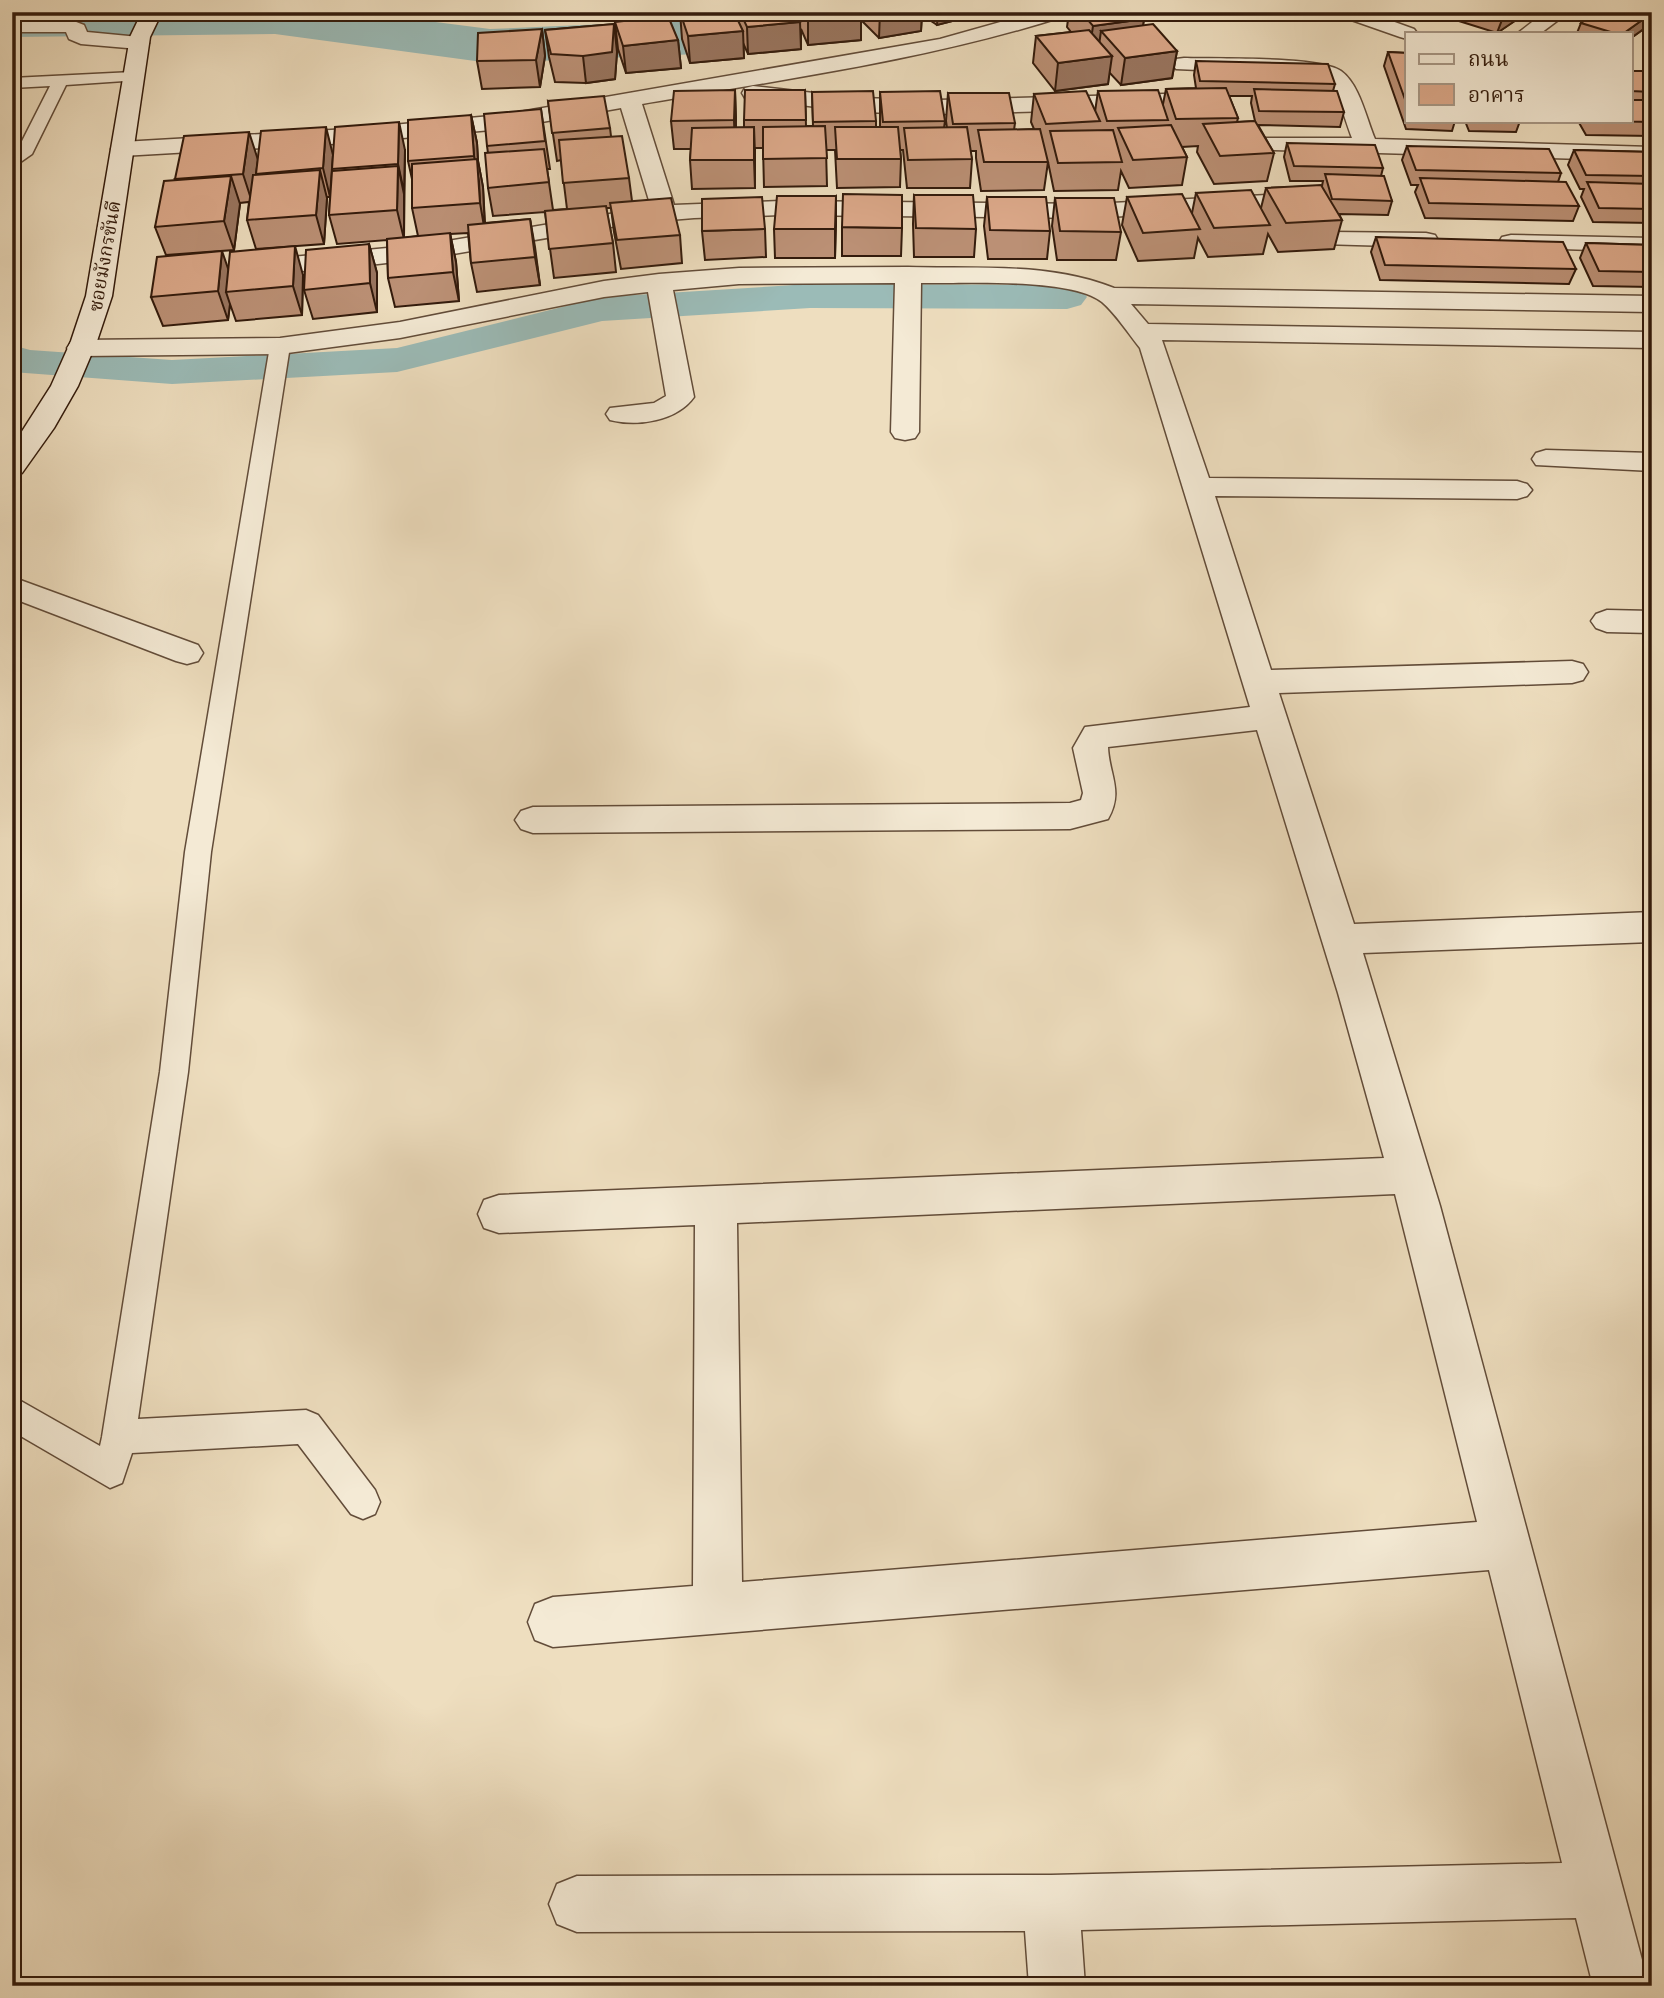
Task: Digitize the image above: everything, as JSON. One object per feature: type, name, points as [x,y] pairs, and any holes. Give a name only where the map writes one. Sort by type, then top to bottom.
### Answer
[{"type":"street","points":[[122,149],[423,131],[502,122],[940,45],[992,33],[1058,12]]},
{"type":"street","points":[[1347,12],[1405,32]]},
{"type":"street","points":[[1529,32],[1559,12]]},
{"type":"street","points":[[12,26],[71,26],[77,29],[76,35],[81,38],[145,27]]},
{"type":"street","name":"ซอยมังกรขันดี","points":[[17,455],[76,365],[80,348],[91,325],[99,296],[132,77],[145,27]]},
{"type":"street","points":[[1184,64],[1315,69],[1333,75],[1344,89],[1366,146]]},
{"type":"street","points":[[717,85],[749,93],[857,105],[938,107],[1164,101]]},
{"type":"street","points":[[630,100],[665,214]]},
{"type":"street","points":[[1274,143],[1366,146],[1540,141],[1652,154]]},
{"type":"street","points":[[225,268],[343,261],[430,251],[634,216],[665,214],[780,208],[1093,211],[1268,202]]},
{"type":"street","points":[[1330,239],[1456,241]]},
{"type":"street","points":[[1484,242],[1652,245]]},
{"type":"street","points":[[905,432],[908,275]]},
{"type":"street","points":[[80,348],[280,346],[400,330],[547,298],[659,282],[739,276],[1049,278],[1078,284],[1110,296],[1652,304]]},
{"type":"street","points":[[620,414],[668,408],[676,404],[680,397],[659,282]]},
{"type":"street","points":[[1110,296],[1153,346],[1339,939],[1410,1175],[1620,1986]]},
{"type":"street","points":[[1141,332],[1652,340]]},
{"type":"street","points":[[1546,459],[1652,462]]},
{"type":"street","points":[[1197,487],[1517,490]]},
{"type":"street","points":[[12,587],[187,653]]},
{"type":"street","points":[[1607,621],[1652,622]]},
{"type":"street","points":[[533,820],[1070,816],[1096,810],[1100,793],[1090,748],[1097,736],[1263,699],[1572,672]]},
{"type":"street","points":[[1339,939],[1652,927]]},
{"type":"street","points":[[499,1214],[1410,1175]]},
{"type":"street","points":[[716,1205],[718,1609]]},
{"type":"street","points":[[553,1622],[1506,1544]]},
{"type":"street","points":[[577,1904],[1051,1903],[1595,1890]]},
{"type":"street","points":[[1051,1903],[1057,1986]]},
{"type":"lane","points":[[12,83],[132,77]]},
{"type":"lane","points":[[12,163],[24,154],[60,81]]},
{"type":"lane","points":[[12,1412],[110,1471],[119,1437],[174,1072],[198,852],[280,346]]},
{"type":"lane","points":[[119,1437],[306,1427],[363,1502]]},
{"type":"building","points":[[680,12],[734,12],[743,31],[688,36]]},
{"type":"building","points":[[740,12],[795,12],[800,22],[747,27]]},
{"type":"building","points":[[805,12],[861,12],[861,13],[808,18]]},
{"type":"building","points":[[1081,12],[1137,12],[1144,19],[1093,26]]},
{"type":"building","points":[[1479,12],[1513,12],[1502,20]]},
{"type":"building","points":[[1596,12],[1652,12],[1625,32],[1611,32],[1581,23]]},
{"type":"building","points":[[668,16],[678,40],[623,46],[615,22]]},
{"type":"building","points":[[614,24],[612,52],[583,56],[551,54],[545,30]]},
{"type":"building","points":[[1153,24],[1177,51],[1125,58],[1101,31]]},
{"type":"building","points":[[542,29],[536,60],[477,61],[478,33]]},
{"type":"building","points":[[1089,30],[1112,56],[1058,63],[1036,36]]},
{"type":"building","points":[[1388,52],[1405,53],[1405,99]]},
{"type":"building","points":[[1196,61],[1328,64],[1335,84],[1200,81]]},
{"type":"building","points":[[1632,71],[1652,71],[1652,92],[1632,91]]},
{"type":"building","points":[[1226,88],[1238,118],[1176,119],[1166,89]]},
{"type":"building","points":[[1254,89],[1337,91],[1344,112],[1259,111]]},
{"type":"building","points":[[735,90],[734,120],[671,121],[674,91]]},
{"type":"building","points":[[745,90],[805,90],[806,120],[744,120]]},
{"type":"building","points":[[1158,90],[1168,120],[1107,121],[1098,91]]},
{"type":"building","points":[[873,91],[876,121],[813,122],[812,92]]},
{"type":"building","points":[[940,91],[945,121],[883,122],[880,92]]},
{"type":"building","points":[[1086,91],[1100,121],[1046,124],[1034,94]]},
{"type":"building","points":[[948,93],[1009,93],[1015,123],[953,124]]},
{"type":"building","points":[[604,96],[610,128],[552,133],[548,101]]},
{"type":"building","points":[[1632,100],[1652,100],[1652,122],[1632,122]]},
{"type":"building","points":[[541,109],[545,141],[487,146],[484,114]]},
{"type":"building","points":[[471,115],[474,156],[408,161],[408,120]]},
{"type":"building","points":[[1255,121],[1274,153],[1220,156],[1203,124]]},
{"type":"building","points":[[399,122],[398,164],[332,169],[335,127]]},
{"type":"building","points":[[1171,125],[1187,157],[1133,160],[1118,128]]},
{"type":"building","points":[[825,126],[827,158],[763,159],[763,127]]},
{"type":"building","points":[[326,127],[323,168],[256,174],[261,131]]},
{"type":"building","points":[[754,127],[754,160],[690,160],[692,128]]},
{"type":"building","points":[[835,127],[898,127],[901,159],[837,159]]},
{"type":"building","points":[[967,127],[972,159],[908,160],[904,128]]},
{"type":"building","points":[[1040,129],[1048,162],[984,162],[978,130]]},
{"type":"building","points":[[1113,130],[1122,162],[1058,163],[1050,131]]},
{"type":"building","points":[[249,132],[243,174],[175,179],[184,136]]},
{"type":"building","points":[[622,136],[629,178],[563,183],[559,140]]},
{"type":"building","points":[[1287,143],[1375,145],[1383,168],[1294,166]]},
{"type":"building","points":[[1407,146],[1549,149],[1561,173],[1416,170]]},
{"type":"building","points":[[544,149],[549,182],[488,188],[485,153]]},
{"type":"building","points":[[1574,150],[1652,152],[1652,176],[1586,175]]},
{"type":"building","points":[[477,159],[480,203],[412,208],[412,164]]},
{"type":"building","points":[[398,166],[397,210],[329,215],[332,171]]},
{"type":"building","points":[[320,170],[316,215],[247,220],[253,175]]},
{"type":"building","points":[[1325,174],[1384,176],[1392,201],[1332,199]]},
{"type":"building","points":[[231,176],[224,221],[155,227],[164,181]]},
{"type":"building","points":[[1420,178],[1566,182],[1579,206],[1429,203]]},
{"type":"building","points":[[1587,182],[1652,184],[1652,209],[1599,208]]},
{"type":"building","points":[[1321,185],[1342,220],[1286,223],[1266,188]]},
{"type":"building","points":[[1251,190],[1270,225],[1214,228],[1196,193]]},
{"type":"building","points":[[843,194],[902,195],[902,228],[842,227]]},
{"type":"building","points":[[1182,194],[1200,229],[1143,233],[1127,197]]},
{"type":"building","points":[[914,195],[973,195],[976,229],[916,228]]},
{"type":"building","points":[[777,196],[836,196],[835,229],[774,229]]},
{"type":"building","points":[[762,197],[765,229],[702,231],[702,199]]},
{"type":"building","points":[[987,197],[1046,197],[1050,231],[990,230]]},
{"type":"building","points":[[671,198],[680,235],[617,240],[610,203]]},
{"type":"building","points":[[1055,198],[1114,198],[1121,232],[1060,231]]},
{"type":"building","points":[[606,206],[613,243],[549,249],[545,211]]},
{"type":"building","points":[[530,219],[535,257],[471,263],[468,225]]},
{"type":"building","points":[[450,233],[453,272],[388,278],[387,239]]},
{"type":"building","points":[[1376,237],[1563,242],[1576,269],[1385,265]]},
{"type":"building","points":[[1586,243],[1652,245],[1652,272],[1599,271]]},
{"type":"building","points":[[369,244],[370,283],[304,290],[306,250]]},
{"type":"building","points":[[295,246],[293,286],[226,292],[230,252]]},
{"type":"building","points":[[222,251],[218,291],[151,297],[157,257]]},
{"type":"waterway","points":[[12,21],[275,18],[490,46],[721,36],[809,12]]},
{"type":"waterway","points":[[12,357],[22,362],[172,372],[397,360],[602,309],[810,296],[1067,297]]}]
